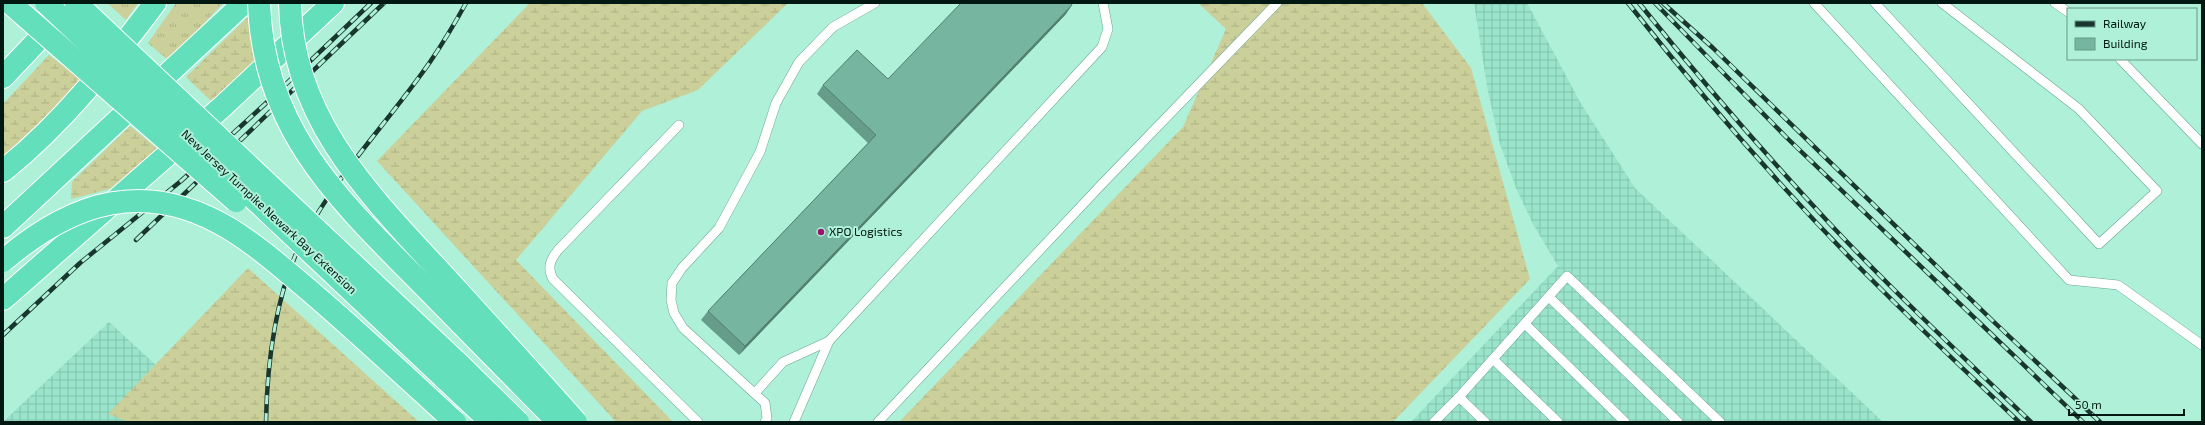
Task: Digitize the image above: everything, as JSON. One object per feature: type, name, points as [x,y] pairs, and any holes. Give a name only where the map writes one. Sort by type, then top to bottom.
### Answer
[{"type":"highway","points":[[10,3],[231,196],[287,248],[374,312]]},
{"type":"highway","name":"New Jersey Turnpike Newark Bay Extension","points":[[46,3],[491,422]]},
{"type":"highway","points":[[3,77],[75,3]]},
{"type":"highway","name":"New Jersey Turnpike Newark Bay Extension","points":[[75,3],[460,365],[518,422]]},
{"type":"highway","points":[[3,171],[22,156],[73,106],[155,3]]},
{"type":"highway","points":[[3,227],[244,3]]},
{"type":"highway","points":[[259,3],[263,48],[274,88],[287,121],[317,171],[351,213],[558,422]]},
{"type":"highway","points":[[290,3],[295,50],[305,88],[317,116],[338,152],[417,247],[576,422]]},
{"type":"highway","points":[[3,299],[222,107],[333,3]]},
{"type":"highway","points":[[3,261],[29,240],[58,221],[92,207],[127,201],[163,203],[179,207],[213,220],[243,238],[261,252],[320,300],[455,422]]},
{"type":"lane","points":[[765,422],[767,418],[765,404],[755,393],[683,328],[674,313],[670,300],[672,283],[682,268],[719,228],[760,152],[776,103],[799,62],[833,27],[875,3]]},
{"type":"lane","points":[[794,422],[829,341],[1102,47],[1108,29],[1103,3]]},
{"type":"lane","points":[[878,422],[1102,184],[1277,3]]},
{"type":"lane","points":[[1814,3],[2069,280],[2118,285],[2202,346]]},
{"type":"lane","points":[[1875,3],[2099,244],[2157,191],[2079,108],[1942,3]]},
{"type":"lane","points":[[2055,3],[2067,11]]},
{"type":"lane","points":[[2121,60],[2202,144]]},
{"type":"lane","points":[[679,125],[558,250],[549,264],[549,273],[553,279],[698,422]]},
{"type":"lane","points":[[3,216],[67,168]]},
{"type":"lane","points":[[1434,422],[1459,397],[1567,276],[1720,422]]},
{"type":"lane","points":[[1549,297],[1678,422]]},
{"type":"lane","points":[[1525,324],[1625,422]]},
{"type":"lane","points":[[755,393],[783,362],[829,341]]},
{"type":"lane","points":[[1493,359],[1558,422]]},
{"type":"lane","points":[[1459,397],[1485,422]]},
{"type":"shaded area","points":[[1474,3],[1527,3],[1580,102],[1635,188],[1883,422],[1411,422],[1558,266],[1533,224],[1516,188],[1500,144],[1488,92]]},
{"type":"shaded area","points":[[109,322],[218,422],[3,422]]},
{"type":"green space","points":[[107,3],[138,3],[126,20]]},
{"type":"green space","points":[[176,3],[223,3],[169,61],[148,43]]},
{"type":"green space","points":[[530,3],[788,3],[698,90],[642,111],[516,260],[673,422],[616,422],[377,161]]},
{"type":"green space","points":[[1198,3],[1422,3],[1471,68],[1530,279],[1393,422],[899,422],[1183,127],[1226,29]]},
{"type":"green space","points":[[250,15],[256,63],[213,103],[186,77]]},
{"type":"green space","points":[[49,55],[84,82],[3,159],[3,104]]},
{"type":"green space","points":[[130,126],[159,150],[117,187],[71,199],[72,182]]},
{"type":"green space","points":[[248,268],[419,422],[129,422],[108,414]]},
{"type":"building","name":"XPO Logistics","points":[[961,3],[1071,3],[1072,5],[745,346],[708,311],[876,135],[823,85],[857,50],[888,79]]},
{"type":"railway","points":[[3,335],[80,263],[181,181],[264,105],[371,3]]},
{"type":"railway","points":[[136,240],[384,3]]},
{"type":"railway","points":[[266,422],[268,375],[275,327],[286,280],[304,237],[332,191],[430,62],[466,3]]},
{"type":"railway","points":[[1628,3],[1719,114],[1782,186],[1848,256],[1899,307],[2019,422]]},
{"type":"railway","points":[[1639,3],[1733,116],[1831,225],[1904,300],[2031,422]]},
{"type":"railway","points":[[1655,3],[1786,137],[2083,422]]},
{"type":"railway","points":[[1663,3],[1713,48],[1995,323],[2100,422]]},
{"type":"place","name":"XPO Logistics","points":[[821,232]]}]
